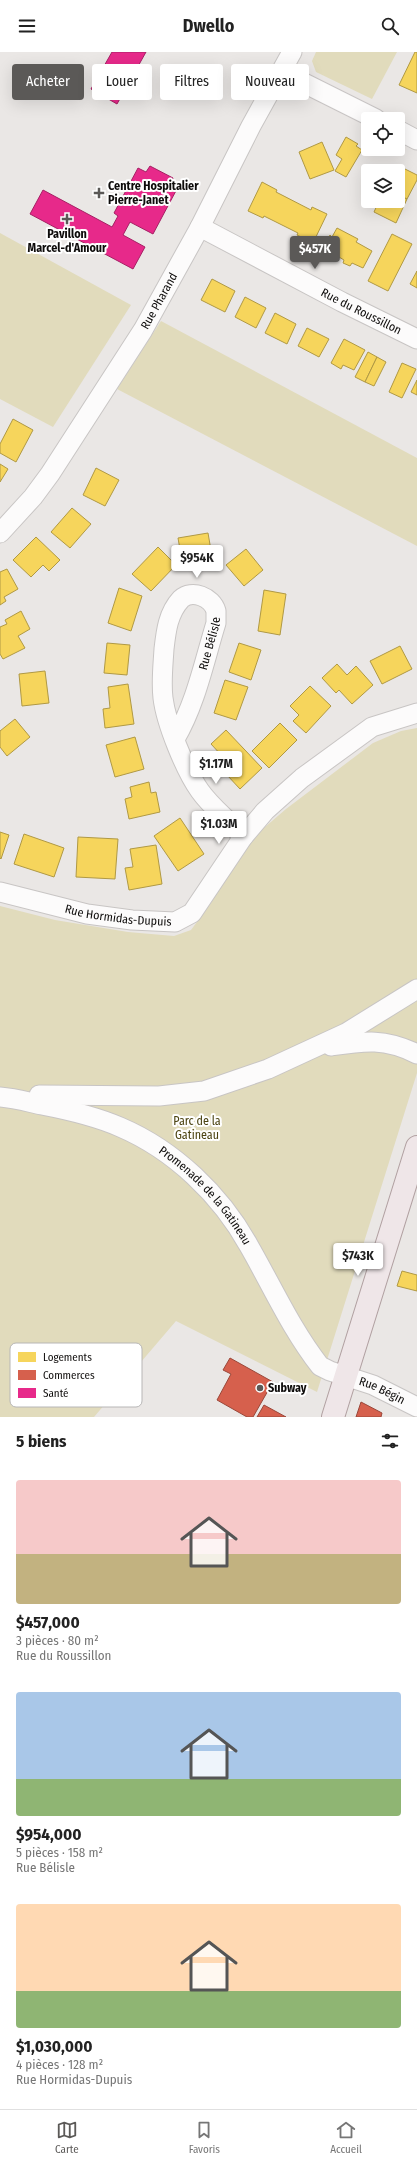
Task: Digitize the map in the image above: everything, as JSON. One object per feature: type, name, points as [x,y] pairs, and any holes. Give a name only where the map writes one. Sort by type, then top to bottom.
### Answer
[{"type":"main road","points":[[333,1417],[417,1147]]},
{"type":"street","name":"Rue Pharand","points":[[286,64],[292,52]]},
{"type":"street","points":[[309,86],[362,112]]},
{"type":"street","name":"Rue Pharand","points":[[0,532],[16,516],[50,474],[143,330],[200,227],[251,126],[266,100]]},
{"type":"street","points":[[405,134],[417,140]]},
{"type":"street","name":"Rue du Roussillon","points":[[200,227],[417,340]]},
{"type":"street","name":"Rue Bélisle","points":[[175,738],[186,720],[193,701],[216,623],[216,610],[211,602],[203,596],[193,594],[184,597],[175,606],[169,619],[165,639],[162,678],[166,715],[182,756],[200,791],[244,837]]},
{"type":"street","name":"Rue Hormidas-Dupuis","points":[[0,892],[87,914],[146,921],[176,922],[192,913],[244,837],[265,812],[302,778],[372,727],[417,712]]},
{"type":"street","name":"Promenade de la Gatineau","points":[[0,1096],[159,1096],[204,1091],[268,1069],[309,1050],[366,1022],[417,989]]},
{"type":"street","name":"Promenade de la Gatineau","points":[[309,1050],[365,1041],[397,1045],[417,1054]]},
{"type":"street","name":"Promenade de la Gatineau","points":[[0,1096],[69,1110],[120,1127],[164,1152],[182,1166],[217,1200],[233,1221],[249,1245],[279,1303],[320,1366],[346,1376]]},
{"type":"street","name":"Rue Bégin","points":[[346,1376],[373,1385],[417,1407]]},
{"type":"green space","points":[[316,52],[397,52],[372,99],[316,72],[312,61]]},
{"type":"green space","points":[[0,233],[131,305],[53,427],[0,399]]},
{"type":"green space","points":[[161,321],[417,458],[417,546],[117,389]]},
{"type":"green space","name":"Parc de la Gatineau","points":[[417,728],[417,1073],[317,1392],[176,1321],[142,1361],[142,1343],[10,1343],[10,1407],[103,1407],[94,1417],[0,1417],[0,906],[55,920],[128,932],[174,936],[191,930],[211,903],[243,846],[286,809],[373,743],[401,731]]},
{"type":"building: Logements","points":[[415,52],[417,52],[417,93],[399,85]]},
{"type":"building: Logements","points":[[346,137],[358,144],[356,146],[361,149],[346,177],[335,171],[342,159],[336,155]]},
{"type":"building: Logements","points":[[322,142],[334,170],[310,179],[299,152]]},
{"type":"building: Logements","points":[[405,169],[417,175],[417,180],[407,199],[405,198]]},
{"type":"building: Logements","points":[[262,182],[277,190],[276,192],[311,210],[312,207],[327,214],[313,243],[297,235],[298,233],[264,216],[263,218],[248,211]]},
{"type":"building: Logements","points":[[376,208],[403,208],[396,223],[374,212]]},
{"type":"building: Logements","points":[[337,228],[358,239],[356,242],[372,251],[363,268],[352,263],[350,266],[343,263],[344,260],[339,257],[338,260],[324,253],[330,241],[327,240],[330,235],[332,237]]},
{"type":"building: Logements","points":[[392,234],[412,244],[388,291],[368,281]]},
{"type":"building: Logements","points":[[417,271],[417,288],[410,284]]},
{"type":"building: Logements","points":[[212,279],[235,291],[225,312],[201,300]]},
{"type":"building: Logements","points":[[245,297],[266,308],[256,328],[235,317]]},
{"type":"building: Logements","points":[[275,313],[296,324],[287,344],[265,333]]},
{"type":"building: Logements","points":[[307,328],[329,339],[319,357],[298,346]]},
{"type":"building: Logements","points":[[344,339],[365,350],[354,370],[343,365],[341,369],[331,363]]},
{"type":"building: Logements","points":[[368,352],[377,357],[365,382],[355,377]]},
{"type":"building: Logements","points":[[377,357],[386,362],[374,386],[365,382]]},
{"type":"building: Logements","points":[[402,363],[416,369],[402,398],[389,392]]},
{"type":"building: Logements","points":[[417,380],[417,395],[411,392]]},
{"type":"building: Logements","points":[[13,419],[33,430],[16,462],[0,453],[0,444]]},
{"type":"building: Logements","points":[[0,464],[8,469],[0,482]]},
{"type":"building: Logements","points":[[96,468],[119,480],[105,506],[83,495]]},
{"type":"building: Logements","points":[[72,508],[91,524],[70,548],[51,532]]},
{"type":"building: Logements","points":[[208,533],[212,556],[182,561],[178,538]]},
{"type":"building: Logements","points":[[36,537],[60,560],[49,571],[43,565],[31,577],[13,560]]},
{"type":"building: Logements","points":[[158,547],[176,565],[151,591],[132,574]]},
{"type":"building: Logements","points":[[246,549],[263,570],[244,586],[226,565]]},
{"type":"building: Logements","points":[[7,569],[18,589],[4,597],[6,601],[0,605],[0,572]]},
{"type":"building: Logements","points":[[119,588],[142,596],[131,631],[108,623]]},
{"type":"building: Logements","points":[[264,590],[286,594],[280,635],[258,631]]},
{"type":"building: Logements","points":[[21,611],[30,629],[18,636],[25,648],[3,659],[0,654],[0,627],[7,624],[5,620]]},
{"type":"building: Logements","points":[[107,643],[130,645],[127,675],[104,673]]},
{"type":"building: Logements","points":[[239,643],[261,650],[251,680],[229,672]]},
{"type":"building: Logements","points":[[400,646],[412,669],[382,684],[370,661]]},
{"type":"building: Logements","points":[[337,664],[347,675],[356,666],[373,685],[352,704],[339,690],[336,693],[322,678]]},
{"type":"building: Logements","points":[[45,671],[49,703],[22,706],[19,674]]},
{"type":"building: Logements","points":[[225,680],[248,687],[236,720],[214,713]]},
{"type":"building: Logements","points":[[128,684],[134,724],[105,728],[103,709],[110,708],[108,687]]},
{"type":"building: Logements","points":[[310,686],[331,706],[306,733],[293,721],[299,715],[290,706]]},
{"type":"building: Logements","points":[[15,719],[30,737],[7,756],[0,747],[0,731]]},
{"type":"building: Logements","points":[[280,723],[297,740],[269,768],[252,751]]},
{"type":"building: Logements","points":[[226,730],[262,768],[240,789],[227,775],[231,770],[221,759],[223,757],[211,744]]},
{"type":"building: Logements","points":[[135,737],[144,769],[115,777],[106,745]]},
{"type":"building: Logements","points":[[149,782],[151,793],[156,792],[160,812],[129,819],[125,799],[132,797],[130,787]]},
{"type":"building: Logements","points":[[180,818],[204,854],[178,871],[154,836]]},
{"type":"building: Logements","points":[[0,832],[9,835],[1,859],[0,858]]},
{"type":"building: Logements","points":[[24,834],[64,848],[54,877],[14,864]]},
{"type":"building: Logements","points":[[78,837],[118,839],[115,879],[76,877]]},
{"type":"building: Logements","points":[[156,845],[162,884],[129,890],[125,868],[133,867],[130,849]]},
{"type":"building: Logements","points":[[402,1271],[417,1275],[417,1291],[397,1286]]},
{"type":"building: Commerces","points":[[230,1358],[273,1382],[253,1417],[247,1417],[217,1400],[231,1374],[223,1370]]},
{"type":"building: Commerces","points":[[361,1402],[382,1413],[381,1417],[356,1417]]},
{"type":"building: Commerces","points":[[264,1405],[286,1417],[257,1417]]},
{"type":"building: Santé","points":[[112,52],[146,52],[139,64],[105,64]]},
{"type":"building: Santé","points":[[110,100],[119,100],[117,104]]},
{"type":"building: Santé","name":"Pavillon Marcel-d'Amour","points":[[150,166],[173,178],[171,183],[178,187],[153,234],[130,222],[123,235],[145,247],[133,269],[30,214],[43,190],[112,227],[118,216],[114,213],[138,168],[146,172]]},
{"type":"place","name":"Centre Hospitalier Pierre-Janet","points":[[99,193]]},
{"type":"place","name":"Pavillon Marcel-d'Amour","points":[[67,219]]},
{"type":"place","name":"Subway","points":[[260,1388]]}]
